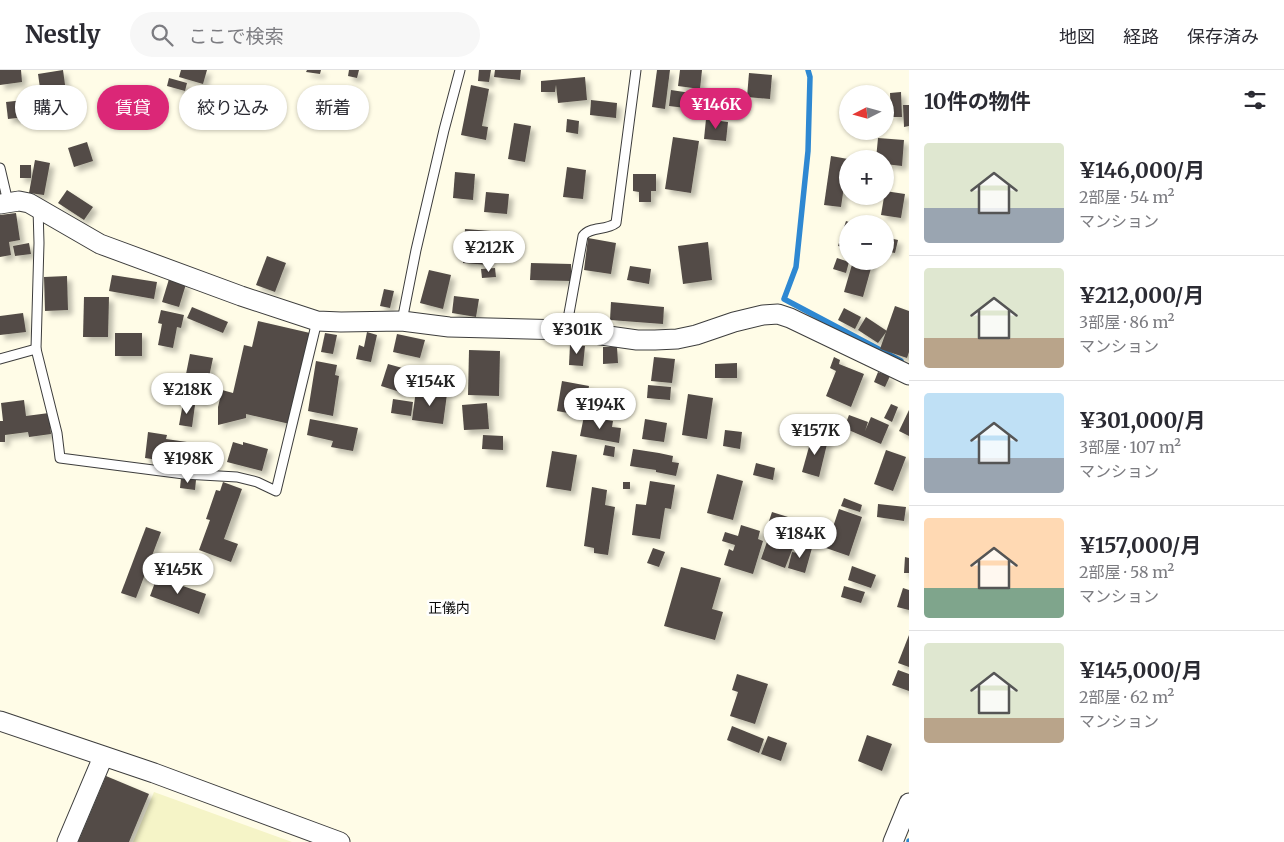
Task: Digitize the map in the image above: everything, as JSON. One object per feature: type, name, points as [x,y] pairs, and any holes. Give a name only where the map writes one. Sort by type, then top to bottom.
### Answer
[{"type":"street","points":[[4,203],[19,201],[38,208],[100,244],[241,296],[317,321],[402,321],[449,327],[566,330],[637,340],[655,340],[696,335],[734,322],[763,315],[778,314],[790,318],[909,376]]},
{"type":"street","points":[[0,721],[154,773],[340,842]]},
{"type":"street","points":[[67,842],[103,757]]},
{"type":"street","points":[[893,842],[909,803]]},
{"type":"lane","points":[[402,321],[416,250],[460,70]]},
{"type":"lane","points":[[566,330],[583,236],[589,231],[616,223],[636,70]]},
{"type":"lane","points":[[0,168],[4,203]]},
{"type":"lane","points":[[38,208],[36,349],[57,433],[60,458],[184,474],[237,477],[257,482],[276,491],[317,321]]},
{"type":"lane","points":[[0,359],[36,349]]},
{"type":"green space","points":[[154,792],[292,842],[133,842]]},
{"type":"building","points":[[0,70],[21,70],[22,82],[0,85]]},
{"type":"building","points":[[63,70],[65,85],[40,85],[38,74]]},
{"type":"building","points":[[181,70],[207,70],[203,84],[179,77]]},
{"type":"building","points":[[307,70],[321,70],[320,74],[306,72]]},
{"type":"building","points":[[349,70],[359,70],[357,78],[348,76]]},
{"type":"building","points":[[479,70],[491,70],[489,82],[478,81]]},
{"type":"building","points":[[495,70],[521,70],[520,80],[494,77]]},
{"type":"building","points":[[657,70],[670,70],[665,109],[652,107]]},
{"type":"building","points":[[680,70],[702,70],[700,89],[678,86]]},
{"type":"building","points":[[749,73],[772,75],[770,99],[747,97]]},
{"type":"building","points":[[585,77],[587,100],[558,103],[556,85],[555,92],[541,92],[541,81]]},
{"type":"building","points":[[169,78],[187,83],[186,85],[179,85],[179,89],[167,85]]},
{"type":"building","points":[[471,85],[489,89],[482,126],[488,127],[486,140],[461,135]]},
{"type":"building","points":[[671,90],[704,95],[702,110],[669,106]]},
{"type":"building","points":[[901,92],[902,117],[894,117],[894,93]]},
{"type":"building","points":[[709,96],[740,101],[738,116],[707,111]]},
{"type":"building","points":[[591,100],[617,103],[616,118],[590,115]]},
{"type":"building","points":[[15,101],[15,118],[8,119],[6,102]]},
{"type":"building","points":[[903,105],[909,105],[909,126],[904,127]]},
{"type":"building","points":[[567,119],[579,121],[578,134],[566,132]]},
{"type":"building","points":[[706,119],[728,122],[726,141],[704,139]]},
{"type":"building","points":[[514,123],[531,126],[525,162],[508,159]]},
{"type":"building","points":[[673,137],[699,141],[691,193],[665,189]]},
{"type":"building","points":[[878,140],[904,140],[902,166],[894,165],[894,150],[877,150]]},
{"type":"building","points":[[87,142],[93,161],[74,167],[68,148]]},
{"type":"building","points":[[831,156],[839,157],[839,205],[841,205],[841,207],[824,205]]},
{"type":"building","points":[[35,160],[50,163],[44,195],[29,193]]},
{"type":"building","points":[[20,165],[31,165],[31,178],[20,178]]},
{"type":"building","points":[[567,167],[586,170],[583,199],[563,197]]},
{"type":"building","points":[[455,172],[475,174],[473,200],[453,198]]},
{"type":"building","points":[[633,174],[656,174],[656,191],[651,191],[651,202],[639,202],[639,192],[633,191]]},
{"type":"building","points":[[67,190],[93,207],[84,220],[58,203]]},
{"type":"building","points":[[486,192],[509,194],[507,214],[484,212]]},
{"type":"building","points":[[894,192],[905,194],[901,218],[894,217],[894,215],[881,215],[883,205],[894,205]]},
{"type":"building","points":[[16,213],[20,240],[9,242],[11,255],[0,257],[0,215]]},
{"type":"building","points":[[465,229],[491,231],[489,265],[463,263]]},
{"type":"building","points":[[588,238],[616,243],[611,274],[584,270]]},
{"type":"building","points":[[894,239],[898,240],[894,253]]},
{"type":"building","points":[[708,242],[712,280],[683,284],[678,246]]},
{"type":"building","points":[[29,243],[31,254],[15,256],[13,246]]},
{"type":"building","points":[[267,256],[286,263],[275,292],[256,285]]},
{"type":"building","points":[[837,258],[839,259],[839,270],[847,270],[846,273],[833,269]]},
{"type":"building","points":[[531,263],[571,264],[571,281],[530,280]]},
{"type":"building","points":[[630,266],[651,269],[649,284],[627,280]]},
{"type":"building","points":[[495,268],[496,277],[482,278],[481,269]]},
{"type":"building","points":[[429,270],[451,275],[443,309],[420,303]]},
{"type":"building","points":[[850,270],[870,270],[863,297],[844,292]]},
{"type":"building","points":[[112,275],[157,282],[154,299],[109,291]]},
{"type":"building","points":[[67,276],[68,310],[45,311],[44,277]]},
{"type":"building","points":[[169,279],[186,284],[179,307],[162,302]]},
{"type":"building","points":[[384,289],[394,291],[390,308],[380,306]]},
{"type":"building","points":[[454,296],[479,299],[476,317],[452,313]]},
{"type":"building","points":[[84,297],[109,297],[108,337],[83,337]]},
{"type":"building","points":[[611,302],[664,307],[663,324],[610,320]]},
{"type":"building","points":[[895,306],[909,311],[909,352],[907,358],[880,349]]},
{"type":"building","points":[[192,307],[228,322],[223,333],[187,318]]},
{"type":"building","points":[[844,308],[861,317],[855,329],[838,320]]},
{"type":"building","points":[[161,310],[184,315],[181,328],[177,327],[173,348],[158,345],[162,324],[158,323]]},
{"type":"building","points":[[23,313],[26,332],[0,335],[0,316]]},
{"type":"building","points":[[866,317],[887,331],[878,343],[858,330]]},
{"type":"building","points":[[258,321],[310,333],[290,424],[246,414],[246,418],[218,425],[218,407],[222,390],[233,393],[244,345],[252,347]]},
{"type":"building","points":[[367,332],[377,335],[371,362],[356,359],[359,345],[364,347]]},
{"type":"building","points":[[115,333],[142,333],[142,356],[115,356]]},
{"type":"building","points":[[325,333],[337,335],[333,354],[321,352]]},
{"type":"building","points":[[397,334],[425,340],[420,358],[393,352]]},
{"type":"building","points":[[570,345],[585,346],[583,366],[569,365]]},
{"type":"building","points":[[603,347],[617,347],[618,363],[603,364]]},
{"type":"building","points":[[469,350],[500,351],[499,396],[468,395]]},
{"type":"building","points":[[190,354],[213,358],[204,401],[170,394],[174,376],[185,379]]},
{"type":"building","points":[[654,357],[675,359],[672,383],[651,381]]},
{"type":"building","points":[[834,357],[840,360],[839,364],[864,374],[851,407],[826,396],[836,371],[830,368]]},
{"type":"building","points":[[316,361],[337,365],[335,375],[339,376],[333,416],[308,411]]},
{"type":"building","points":[[737,363],[737,378],[715,378],[715,364]]},
{"type":"building","points":[[388,364],[406,369],[400,392],[381,386]]},
{"type":"building","points":[[878,372],[890,376],[885,387],[874,382]]},
{"type":"building","points":[[562,381],[589,386],[584,416],[557,411]]},
{"type":"building","points":[[648,385],[671,387],[670,400],[647,398]]},
{"type":"building","points":[[416,390],[447,394],[443,424],[412,420]]},
{"type":"building","points":[[688,394],[713,398],[707,439],[682,435]]},
{"type":"building","points":[[393,399],[413,402],[411,416],[391,413]]},
{"type":"building","points":[[24,400],[26,416],[49,413],[51,434],[29,437],[28,432],[5,435],[5,442],[0,442],[0,421],[3,421],[1,403]]},
{"type":"building","points":[[183,403],[195,405],[192,427],[179,425]]},
{"type":"building","points":[[487,403],[489,429],[464,430],[462,405]]},
{"type":"building","points":[[891,404],[898,407],[892,422],[884,418]]},
{"type":"building","points":[[909,410],[909,436],[899,431]]},
{"type":"building","points":[[849,415],[868,422],[865,431],[871,417],[889,425],[881,444],[844,428]]},
{"type":"building","points":[[584,416],[613,421],[612,427],[621,428],[619,443],[580,436]]},
{"type":"building","points":[[310,419],[358,428],[353,451],[331,447],[333,441],[307,435]]},
{"type":"building","points":[[645,419],[667,423],[664,442],[642,439]]},
{"type":"building","points":[[725,430],[742,432],[740,449],[723,446]]},
{"type":"building","points":[[148,432],[167,435],[166,439],[187,442],[184,464],[145,458]]},
{"type":"building","points":[[483,435],[503,436],[503,450],[482,449]]},
{"type":"building","points":[[812,436],[828,440],[819,477],[802,472]]},
{"type":"building","points":[[233,442],[243,445],[243,442],[268,449],[262,471],[227,462]]},
{"type":"building","points":[[605,445],[615,447],[614,457],[603,455]]},
{"type":"building","points":[[633,449],[673,456],[672,462],[679,463],[676,476],[656,472],[656,470],[630,466]]},
{"type":"building","points":[[886,450],[906,457],[893,491],[874,484]]},
{"type":"building","points":[[552,451],[577,455],[571,491],[546,487]]},
{"type":"building","points":[[756,463],[775,468],[773,480],[753,475]]},
{"type":"building","points":[[717,474],[743,481],[733,520],[707,513]]},
{"type":"building","points":[[181,478],[196,480],[195,490],[180,488]]},
{"type":"building","points":[[650,481],[675,485],[671,509],[665,508],[660,539],[632,535],[636,504],[646,505]]},
{"type":"building","points":[[223,482],[242,489],[224,539],[238,544],[231,562],[199,550],[210,520],[206,519],[216,490],[220,491]]},
{"type":"building","points":[[623,482],[630,482],[630,489],[623,489]]},
{"type":"building","points":[[592,487],[607,490],[605,505],[615,507],[608,555],[594,553],[594,548],[584,546]]},
{"type":"building","points":[[844,498],[862,505],[860,512],[841,506]]},
{"type":"building","points":[[878,504],[906,507],[904,521],[877,517]]},
{"type":"building","points":[[839,509],[862,517],[849,556],[826,548]]},
{"type":"building","points":[[772,512],[788,517],[784,527],[769,521]]},
{"type":"building","points":[[808,521],[821,526],[814,545],[801,541]]},
{"type":"building","points":[[741,525],[760,531],[758,539],[763,541],[753,574],[724,565],[729,549],[733,551],[735,545],[722,541],[725,532],[738,536]]},
{"type":"building","points":[[146,527],[161,532],[136,598],[121,593]]},
{"type":"building","points":[[769,536],[794,545],[785,568],[761,559]]},
{"type":"building","points":[[799,545],[812,548],[805,573],[788,568],[792,552],[798,553]]},
{"type":"building","points":[[653,548],[665,552],[659,567],[647,563]]},
{"type":"building","points":[[905,557],[909,558],[909,573],[904,573]]},
{"type":"building","points":[[852,566],[876,575],[871,588],[848,580]]},
{"type":"building","points":[[681,567],[721,578],[712,609],[723,612],[715,640],[664,626]]},
{"type":"building","points":[[157,577],[206,594],[199,614],[150,596]]},
{"type":"building","points":[[844,586],[865,592],[861,603],[841,597]]},
{"type":"building","points":[[903,588],[909,590],[909,610],[897,607]]},
{"type":"building","points":[[909,635],[909,667],[898,663]]},
{"type":"building","points":[[898,670],[909,674],[909,691],[892,685]]},
{"type":"building","points":[[737,674],[768,684],[755,724],[730,716],[738,692],[732,690]]},
{"type":"building","points":[[732,726],[764,739],[759,753],[727,740]]},
{"type":"building","points":[[867,735],[892,744],[882,771],[858,761]]},
{"type":"building","points":[[768,736],[787,743],[781,761],[761,754]]},
{"type":"building","points":[[106,776],[149,794],[129,842],[78,842]]},
{"type":"waterway","points":[[808,70],[810,77],[808,151],[796,267],[784,299],[901,361]]},
{"type":"district","name":"正儀内","points":[[449,608]]}]
